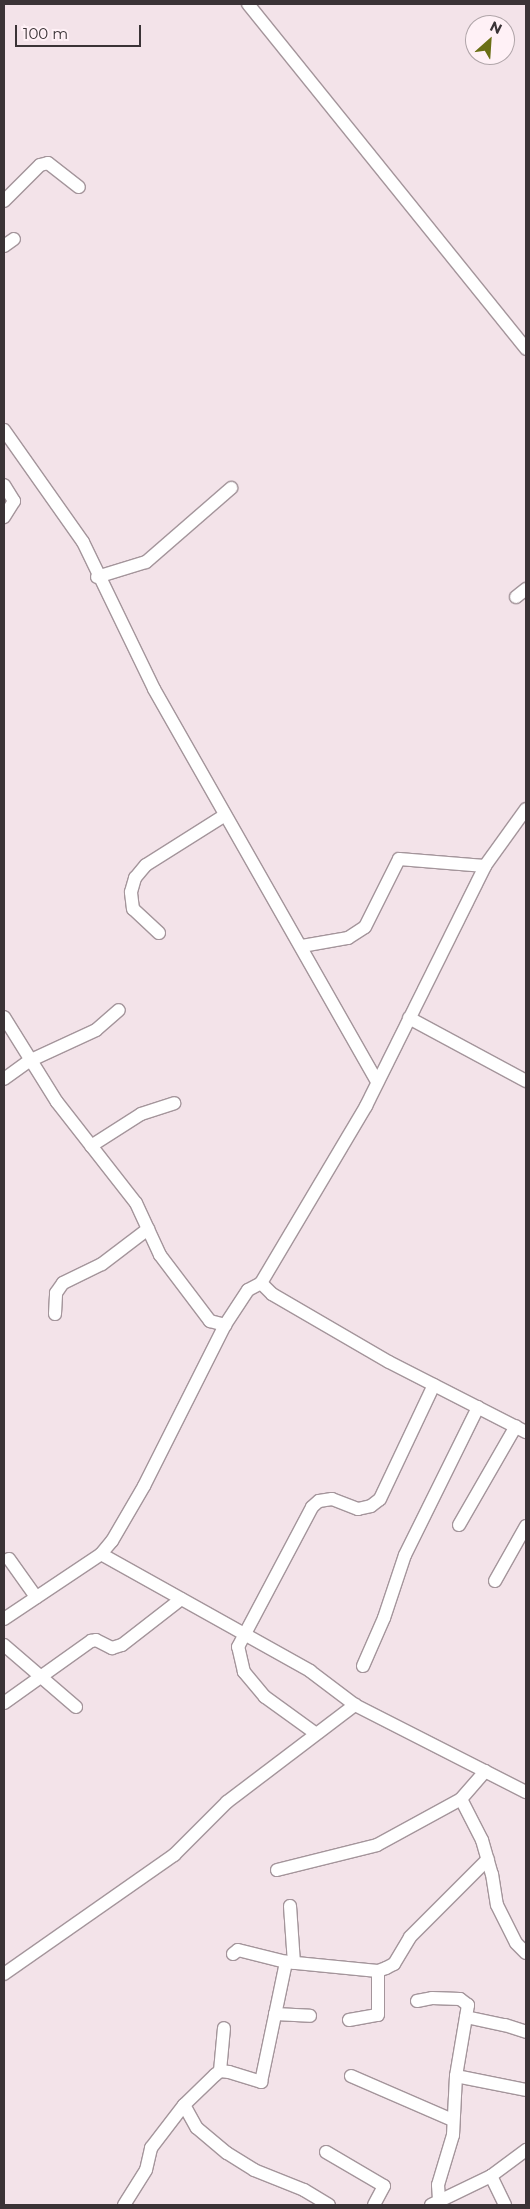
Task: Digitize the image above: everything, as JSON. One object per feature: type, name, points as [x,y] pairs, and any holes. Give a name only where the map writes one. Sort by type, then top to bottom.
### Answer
[{"type":"street","points":[[248,4],[526,347]]},
{"type":"street","points":[[4,201],[40,165],[48,163],[79,187]]},
{"type":"street","points":[[5,435],[83,542],[97,578],[154,689],[302,946],[376,1080]]},
{"type":"street","points":[[4,485],[14,501],[4,517]]},
{"type":"street","points":[[97,578],[146,562],[231,488]]},
{"type":"street","points":[[4,1619],[100,1554],[144,1486],[225,1325],[248,1290],[260,1282],[366,1106],[376,1080],[485,866],[526,809]]},
{"type":"street","points":[[159,933],[133,909],[131,892],[135,878],[146,865],[225,815]]},
{"type":"street","points":[[302,946],[348,938],[365,927],[399,859],[485,866]]},
{"type":"street","points":[[4,1079],[29,1061],[96,1030],[119,1010]]},
{"type":"street","points":[[4,1017],[29,1061],[91,1146],[136,1203],[160,1255],[210,1321],[225,1325]]},
{"type":"street","points":[[408,1018],[526,1081]]},
{"type":"street","points":[[91,1146],[141,1114],[174,1103]]},
{"type":"street","points":[[55,1314],[56,1293],[63,1283],[102,1264],[148,1228]]},
{"type":"street","points":[[260,1282],[272,1294],[434,1385],[521,1429],[459,1524]]},
{"type":"street","points":[[315,1733],[265,1697],[244,1672],[238,1647],[312,1507],[319,1501],[332,1499],[358,1508],[371,1506],[380,1499],[434,1385]]},
{"type":"street","points":[[363,1666],[384,1618],[405,1555],[478,1407]]},
{"type":"street","points":[[495,1582],[526,1526]]},
{"type":"street","points":[[100,1554],[310,1671],[355,1705],[526,1792]]},
{"type":"street","points":[[9,1559],[36,1597]]},
{"type":"street","points":[[4,1703],[91,1642],[96,1640],[112,1648],[122,1645],[181,1599]]},
{"type":"street","points":[[4,1645],[76,1706]]},
{"type":"street","points":[[4,1974],[174,1855],[227,1802],[315,1733],[355,1705]]},
{"type":"street","points":[[277,1870],[377,1845],[461,1799],[485,1771]]},
{"type":"street","points":[[461,1799],[488,1859],[497,1905],[520,1950],[526,1953]]},
{"type":"street","points":[[233,1954],[238,1950],[290,1963],[378,1971],[394,1964],[410,1937],[488,1859]]},
{"type":"street","points":[[220,2070],[261,2082],[275,2014],[290,1963],[290,1906]]},
{"type":"street","points":[[349,2020],[378,2015],[378,1971]]},
{"type":"street","points":[[418,2001],[432,1998],[464,1999],[468,2005],[456,2076],[452,2120],[453,2135],[438,2184],[435,2203]]},
{"type":"street","points":[[275,2014],[310,2016]]},
{"type":"street","points":[[466,2017],[505,2024],[526,2032]]},
{"type":"street","points":[[124,2205],[146,2170],[150,2148],[184,2105],[220,2070],[224,2028]]},
{"type":"street","points":[[351,2076],[452,2120]]},
{"type":"street","points":[[456,2076],[526,2090]]},
{"type":"street","points":[[184,2105],[197,2128],[227,2153],[254,2170],[304,2190],[329,2205]]},
{"type":"street","points":[[435,2203],[491,2176],[526,2150]]},
{"type":"street","points":[[326,2152],[384,2186],[374,2205]]},
{"type":"street","points":[[491,2176],[505,2205]]}]
